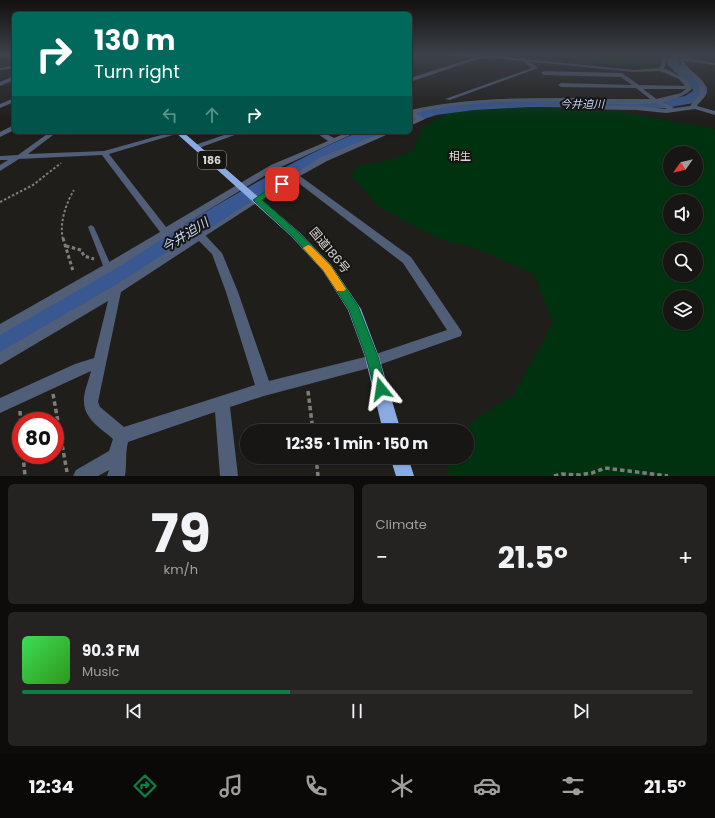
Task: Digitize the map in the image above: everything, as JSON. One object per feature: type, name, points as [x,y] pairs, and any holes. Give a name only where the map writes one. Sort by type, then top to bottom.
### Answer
[{"type":"highway","name":"国道186号","points":[[182,134],[295,234],[326,268],[354,309],[373,361],[390,424]]},
{"type":"highway","points":[[401,464],[405,476]]},
{"type":"street","points":[[412,113],[514,76]]},
{"type":"street","points":[[548,76],[581,100]]},
{"type":"street","points":[[624,76],[656,101],[672,109]]},
{"type":"street","points":[[678,76],[688,83],[690,88]]},
{"type":"street","points":[[570,107],[637,108],[659,111],[689,109],[693,108],[694,104],[709,96],[710,92],[706,81],[696,76]]},
{"type":"street","points":[[0,84],[12,79]]},
{"type":"street","points":[[556,82],[637,87],[690,88]]},
{"type":"street","points":[[430,107],[487,100],[656,101],[682,96],[690,88]]},
{"type":"street","points":[[0,106],[12,101]]},
{"type":"street","points":[[693,107],[715,113]]},
{"type":"street","points":[[412,114],[422,120],[412,123]]},
{"type":"street","points":[[0,135],[12,128]]},
{"type":"street","points":[[0,169],[51,134]]},
{"type":"street","points":[[0,158],[104,153],[173,134]]},
{"type":"street","points":[[196,146],[234,134]]},
{"type":"street","points":[[321,134],[333,141]]},
{"type":"street","points":[[0,330],[108,268],[165,232],[242,187],[277,168],[349,134]]},
{"type":"street","points":[[293,176],[324,159],[385,134]]},
{"type":"street","points":[[104,153],[165,232]]},
{"type":"street","points":[[122,436],[264,389],[373,361],[456,332],[407,260],[293,176],[277,168]]},
{"type":"street","points":[[179,225],[198,235],[217,253],[232,292],[264,389]]},
{"type":"street","points":[[0,359],[116,290],[198,235]]},
{"type":"street","points":[[116,290],[91,402],[94,412],[122,436]]},
{"type":"street","points":[[0,406],[80,368],[100,362]]},
{"type":"street","points":[[222,402],[229,476]]},
{"type":"street","points":[[82,476],[116,456],[122,436]]},
{"type":"street","points":[[116,456],[119,460],[116,476]]},
{"type":"lane","points":[[198,235],[293,176]]},
{"type":"lane","points":[[91,227],[108,268]]},
{"type":"path","points":[[0,202],[33,185],[63,162]]},
{"type":"path","points":[[73,271],[61,232],[68,200],[74,190]]},
{"type":"path","points":[[65,246],[81,250],[84,256],[96,260]]},
{"type":"path","points":[[306,379],[311,424]]},
{"type":"path","points":[[51,382],[68,476]]},
{"type":"path","points":[[19,398],[20,412]]},
{"type":"path","points":[[24,464],[25,476]]},
{"type":"path","points":[[317,464],[318,476]]},
{"type":"path","points":[[554,476],[562,474],[586,474],[605,468],[668,476]]},
{"type":"green space","points":[[490,106],[540,107],[621,112],[715,129],[715,476],[449,476],[448,464],[474,464],[474,424],[471,424],[475,419],[513,396],[553,323],[534,274],[482,251],[437,238],[379,207],[351,176],[356,167],[393,159],[415,149],[420,132],[427,125],[443,116],[462,110]]},
{"type":"waterway","name":"今井迫川","points":[[412,118],[433,111],[474,105],[529,103],[665,104],[689,100],[700,93],[700,87],[687,76]]},
{"type":"waterway","name":"今井迫川","points":[[0,346],[264,187],[318,157],[369,134]]},
{"type":"slow traffic","points":[[308,248],[326,268],[341,289]]},
{"type":"district","name":"相生","points":[[460,156]]},
{"type":"route","points":[[282,184],[257,200],[295,234],[326,268],[354,309],[372,357],[381,389]]}]
